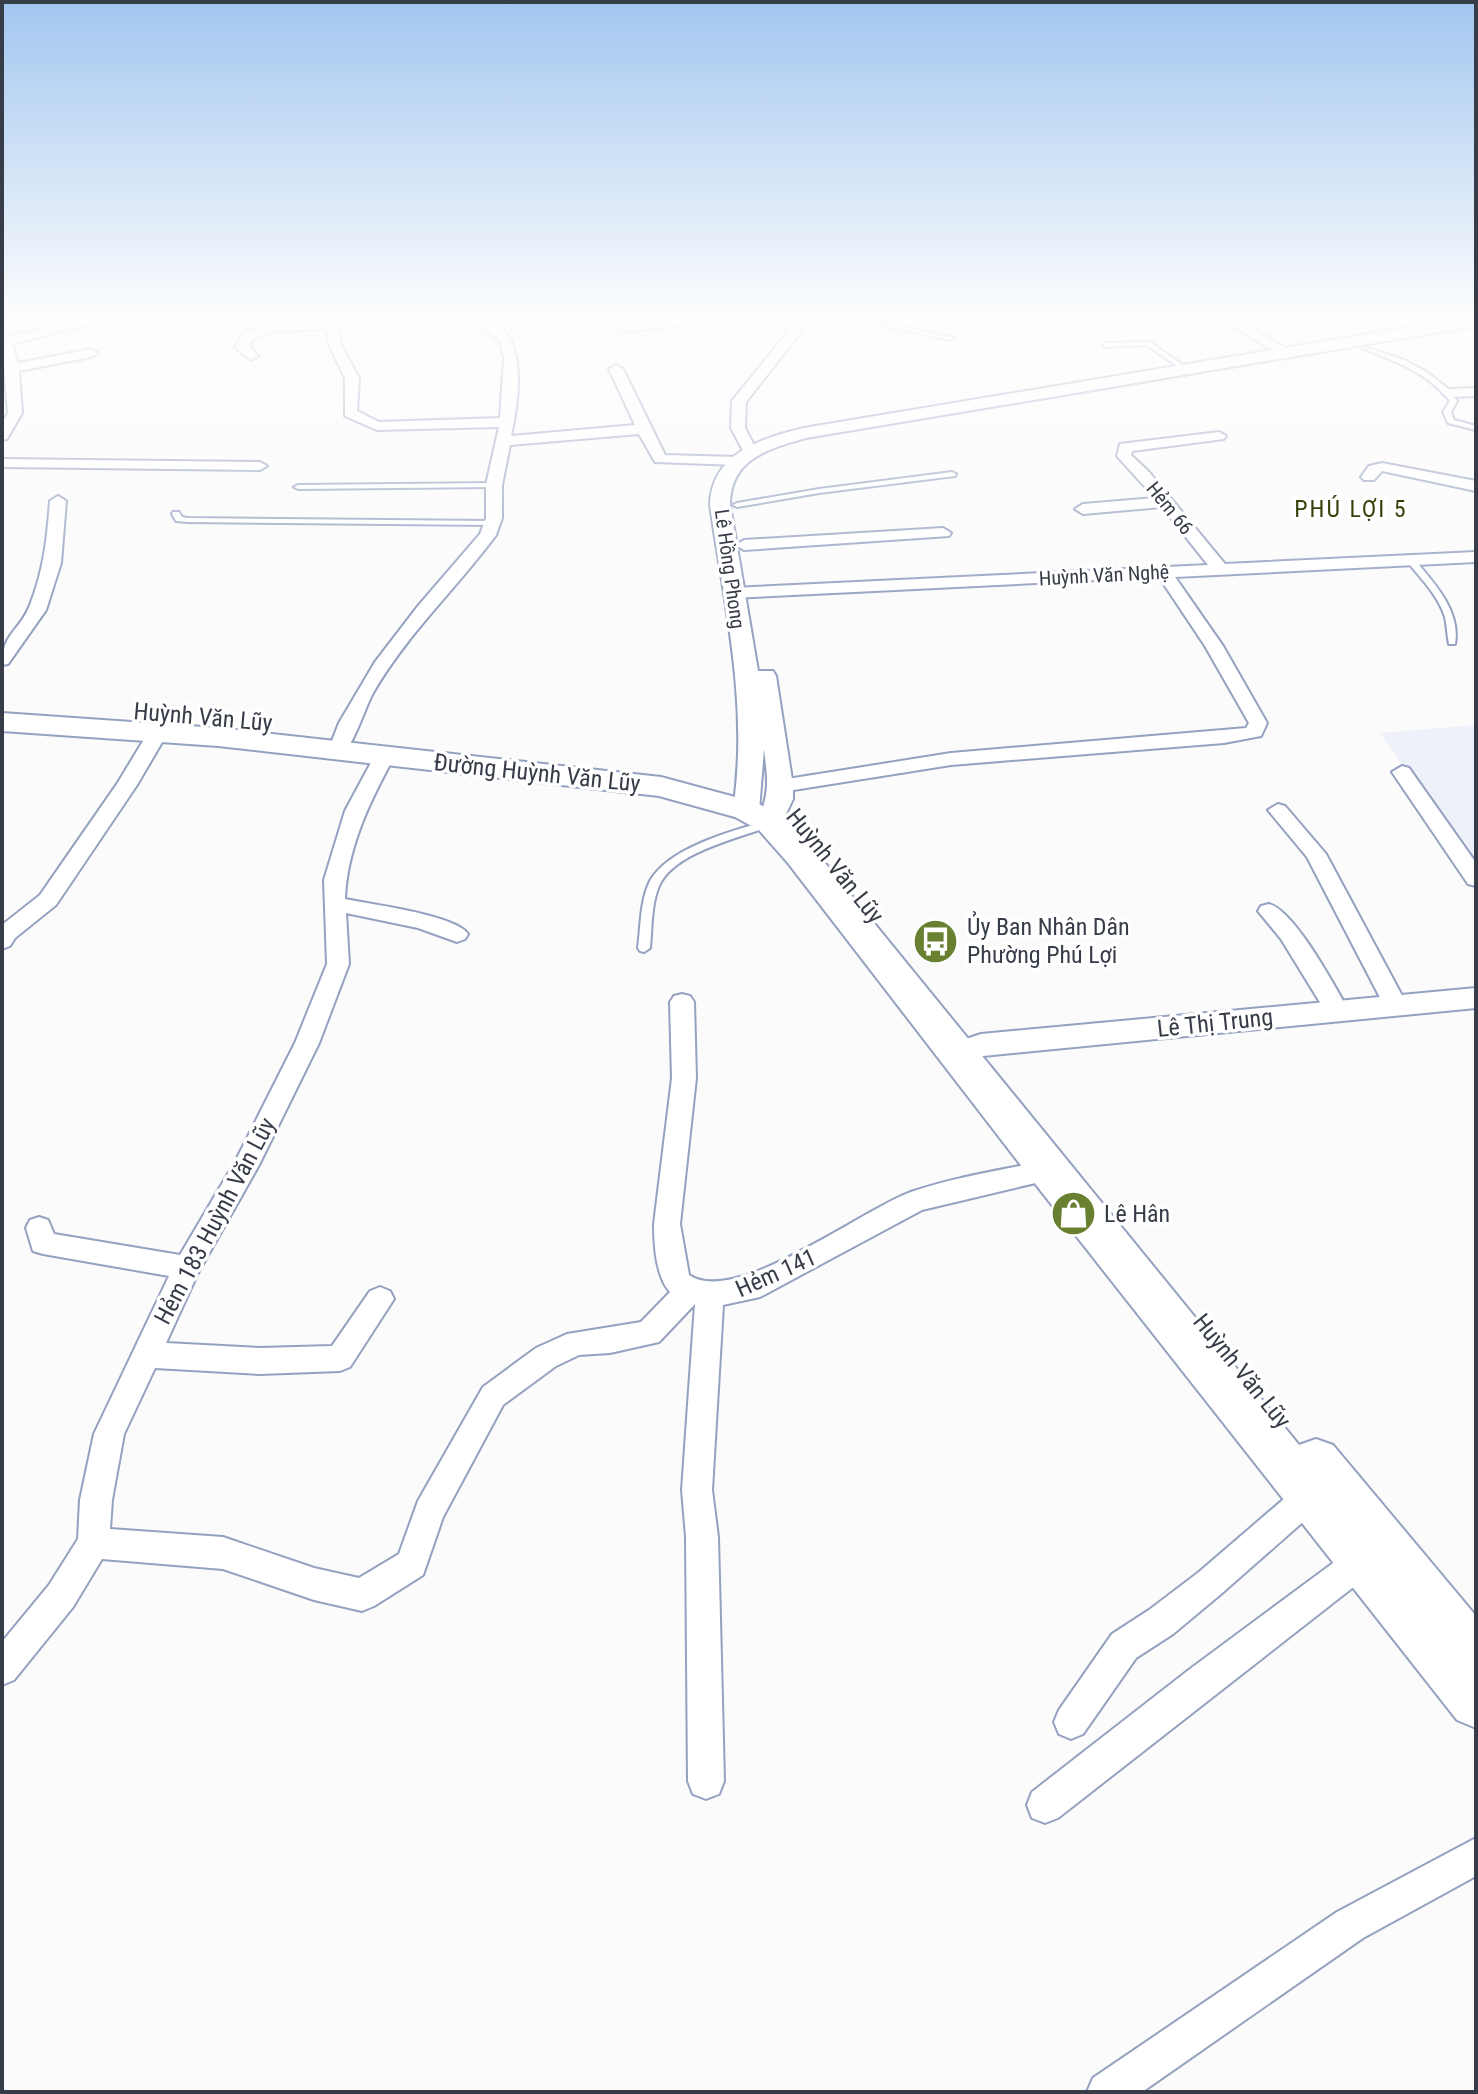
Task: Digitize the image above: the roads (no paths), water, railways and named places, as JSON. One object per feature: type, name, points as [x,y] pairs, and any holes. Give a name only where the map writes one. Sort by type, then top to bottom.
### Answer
[{"type":"main road","name":"Huỳnh Văn Lũy","points":[[2,700],[341,741],[659,764],[766,801]]},
{"type":"main road","name":"Đường Huỳnh Văn Lũy","points":[[2,722],[341,741],[384,757],[766,801]]},
{"type":"main road","points":[[766,801],[800,855],[969,1050]]},
{"type":"main road","name":"Huỳnh Văn Lũy","points":[[969,1050],[1048,1170],[1476,1701]]},
{"type":"main road","name":"Huỳnh Văn Lũy","points":[[969,1050],[1031,1113],[1476,1657]]},
{"type":"street","points":[[2,436],[7,416]]},
{"type":"street","points":[[354,416],[377,426],[507,422]]},
{"type":"street","points":[[341,741],[372,680],[420,615],[488,535],[493,523],[494,485],[507,416]]},
{"type":"street","points":[[637,416],[660,459],[744,457],[773,442],[804,433],[909,416]]},
{"type":"street","points":[[734,416],[744,457]]},
{"type":"street","name":"Lê Hồng Phong","points":[[766,801],[752,740],[747,684],[742,592],[744,545],[737,505],[739,482],[752,465],[772,452],[812,440],[956,416]]},
{"type":"street","points":[[503,441],[643,429]]},
{"type":"street","name":"Hẻm 66","points":[[1219,436],[1125,447],[1124,456],[1220,569]]},
{"type":"street","name":"Lê Hồng Phong","points":[[744,457],[722,481],[720,505],[742,592],[766,801]]},
{"type":"street","points":[[2,463],[260,466]]},
{"type":"street","points":[[1369,477],[1374,469],[1382,467],[1476,486]]},
{"type":"street","points":[[2,660],[37,610],[53,563],[58,501]]},
{"type":"street","points":[[1083,509],[1164,502]]},
{"type":"street","points":[[744,545],[943,533]]},
{"type":"street","name":"Huỳnh Văn Nghệ","points":[[742,592],[1476,557]]},
{"type":"street","points":[[766,801],[951,759],[1254,732],[1258,723],[1214,646],[1164,572]]},
{"type":"street","points":[[2,624],[26,626]]},
{"type":"street","points":[[2,941],[7,933],[48,900],[127,785],[158,732]]},
{"type":"street","name":"Hẻm 183 Huỳnh Văn Lũy","points":[[2,1668],[61,1596],[94,1543],[96,1500],[109,1434],[187,1268],[246,1165],[307,1043],[338,964],[335,880],[355,811],[384,757]]},
{"type":"street","points":[[1402,772],[1476,879]]},
{"type":"street","points":[[1278,810],[1316,854],[1395,1005]]},
{"type":"street","points":[[334,904],[422,921],[457,934]]},
{"type":"street","points":[[1269,911],[1289,934],[1337,1011]]},
{"type":"street","name":"Lê Thị Trung","points":[[969,1050],[1476,998]]},
{"type":"street","points":[[682,1002],[684,1078],[667,1224],[677,1282],[700,1293]]},
{"type":"street","name":"Hẻm 141","points":[[700,1293],[750,1289],[916,1201],[1048,1170]]},
{"type":"street","points":[[39,1228],[43,1243],[187,1268]]},
{"type":"street","points":[[94,1543],[223,1553],[314,1584],[362,1595],[412,1564],[429,1512],[493,1396],[546,1357],[577,1343],[610,1341],[649,1333],[700,1293]]},
{"type":"street","points":[[700,1293],[697,1490],[702,1537],[706,1781]]},
{"type":"street","points":[[145,1355],[260,1361],[340,1358],[380,1299]]},
{"type":"street","points":[[1071,1722],[1124,1646],[1198,1593],[1310,1496]]},
{"type":"street","points":[[1045,1805],[1191,1689],[1363,1560]]},
{"type":"street","points":[[1107,2092],[1350,1925],[1476,1856]]},
{"type":"lane","points":[[1449,416],[1451,421],[1476,428]]},
{"type":"lane","points":[[737,505],[952,474]]},
{"type":"lane","points":[[298,487],[494,485]]},
{"type":"lane","points":[[176,514],[179,519],[188,520],[493,523]]},
{"type":"lane","points":[[1411,561],[1444,602],[1451,618],[1452,642]]},
{"type":"lane","points":[[644,948],[651,895],[655,882],[669,864],[766,801]]},
{"type":"place","name":"Ủy Ban Nhân Dân Phường Phú Lợi","points":[[936,941]]},
{"type":"place","name":"Lê Hân","points":[[1073,1214]]},
{"type":"district","name":"PHÚ LỢI 5","points":[[1351,509]]}]
